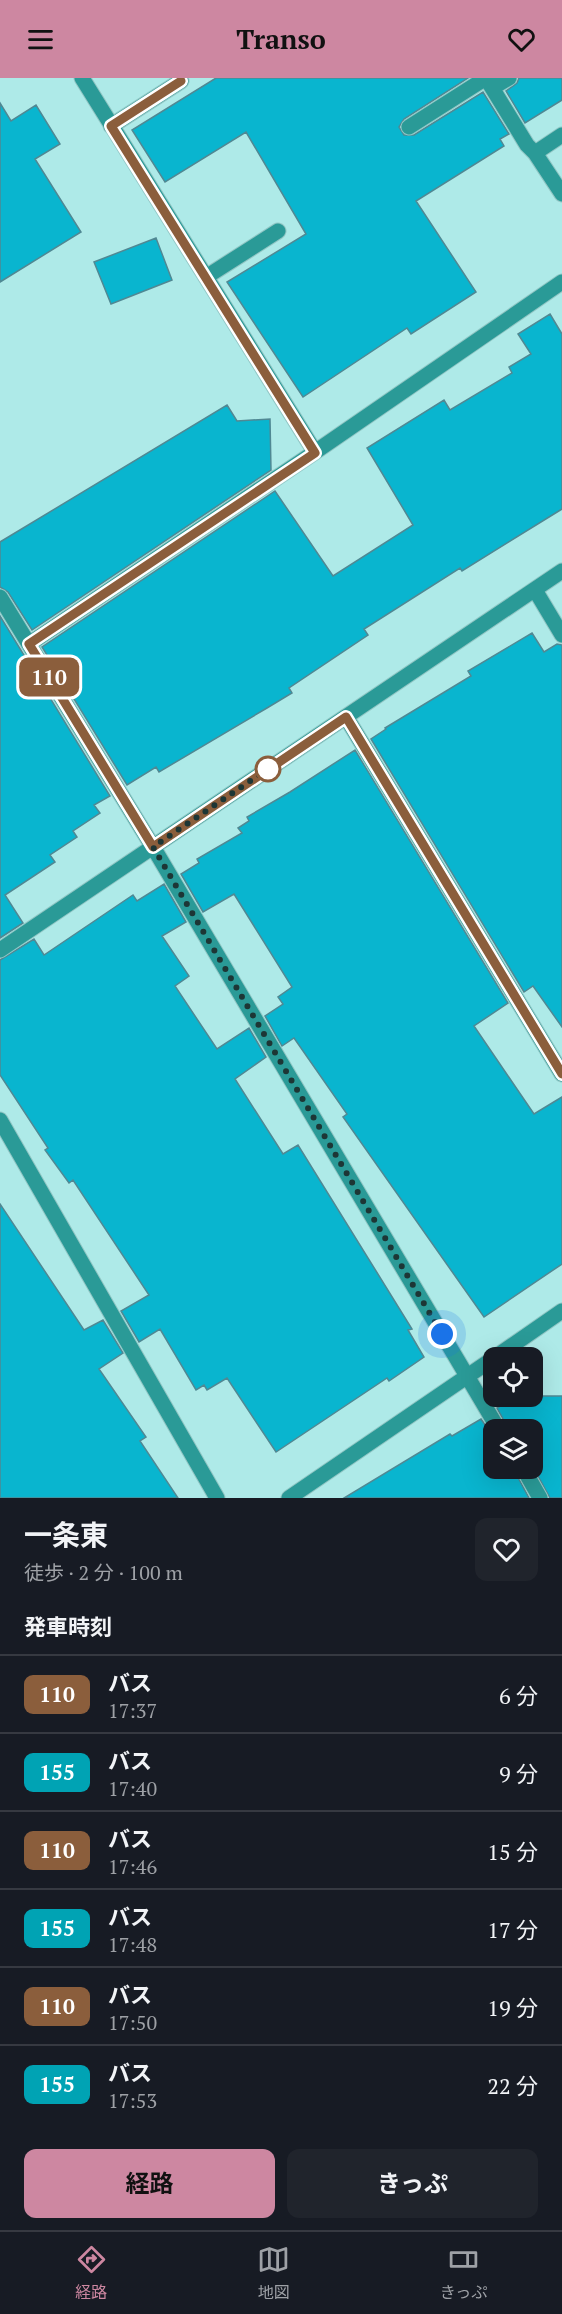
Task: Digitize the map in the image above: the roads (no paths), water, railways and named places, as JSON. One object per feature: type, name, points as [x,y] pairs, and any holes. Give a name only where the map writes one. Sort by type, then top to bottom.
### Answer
[{"type":"street","points":[[82,78],[315,453]]},
{"type":"street","points":[[410,127],[488,82],[509,78]]},
{"type":"street","points":[[111,126],[181,81]]},
{"type":"street","points":[[488,82],[526,145],[562,194]]},
{"type":"street","points":[[534,153],[562,135]]},
{"type":"street","points":[[206,277],[278,231]]},
{"type":"street","points":[[29,644],[315,453],[562,282]]},
{"type":"street","points":[[0,950],[562,571]]},
{"type":"street","points":[[534,590],[562,635]]},
{"type":"street","points":[[0,597],[153,847],[492,1419]]},
{"type":"street","points":[[346,717],[562,1074]]},
{"type":"street","points":[[0,1120],[217,1498]]},
{"type":"street","points":[[510,1347],[562,1311]]},
{"type":"street","points":[[289,1498],[483,1365]]},
{"type":"street","points":[[529,1479],[540,1498]]}]
